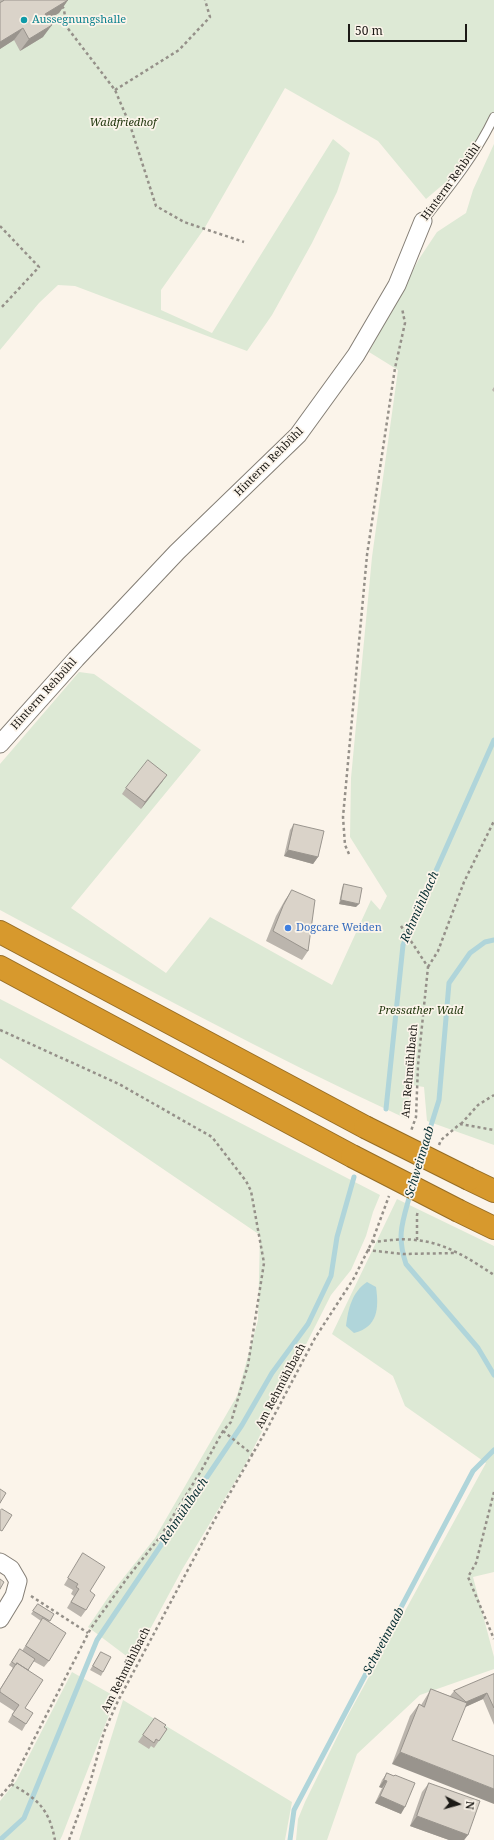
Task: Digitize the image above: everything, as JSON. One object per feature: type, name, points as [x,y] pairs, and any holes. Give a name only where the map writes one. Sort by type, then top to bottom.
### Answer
[{"type":"highway","points":[[0,932],[365,1127],[494,1191]]},
{"type":"highway","points":[[0,967],[352,1156],[494,1228]]},
{"type":"street","name":"Hinterm Rehbühl","points":[[0,744],[76,659],[177,552],[298,435],[356,355],[397,285],[423,221]]},
{"type":"street","points":[[0,1562],[11,1569],[18,1580],[15,1590],[0,1618]]},
{"type":"lane","name":"Hinterm Rehbühl","points":[[423,221],[455,180],[486,133],[494,117]]},
{"type":"path","points":[[115,90],[179,50],[210,17],[205,0]]},
{"type":"path","points":[[61,5],[64,9],[66,26],[115,90],[130,125],[156,206],[184,222],[244,242]]},
{"type":"path","points":[[0,226],[39,267],[0,309]]},
{"type":"path","points":[[348,854],[345,845],[343,817],[367,555],[395,368],[405,323],[397,285]]},
{"type":"path","points":[[401,926],[428,967],[438,951],[464,882],[494,821]]},
{"type":"path","name":"Am Rehmühlbach","points":[[408,1138],[416,1117],[418,1065],[428,967]]},
{"type":"path","points":[[0,1030],[119,1084],[212,1137],[246,1181],[251,1191],[264,1263],[248,1365],[231,1422],[223,1431],[201,1471],[160,1537],[128,1576],[88,1633],[11,1784],[0,1797]]},
{"type":"path","points":[[441,1140],[460,1124],[478,1105],[494,1095]]},
{"type":"path","points":[[460,1124],[494,1130]]},
{"type":"path","name":"Am Rehmühlbach","points":[[69,1840],[90,1783],[104,1732],[118,1701],[215,1519],[253,1455],[315,1338],[354,1278],[372,1242],[389,1195]]},
{"type":"path","points":[[372,1242],[406,1239],[446,1247],[494,1275]]},
{"type":"path","points":[[367,1250],[410,1254],[458,1253]]},
{"type":"path","points":[[223,1431],[253,1455]]},
{"type":"path","points":[[494,1492],[476,1563],[468,1577],[494,1639]]},
{"type":"path","points":[[15,1590],[30,1595],[88,1633]]},
{"type":"path","points":[[11,1784],[30,1794],[38,1801],[47,1814],[55,1840]]},
{"type":"green space","name":"Waldfriedhof","points":[[0,0],[494,0],[494,122],[446,182],[426,199],[378,141],[285,88],[204,229],[161,290],[161,310],[212,333],[333,139],[350,153],[337,192],[312,243],[272,315],[247,351],[75,286],[58,285],[39,303],[0,350]]},
{"type":"green space","name":"Pressather Wald","points":[[494,144],[494,1145],[427,1121],[424,1087],[411,1085],[407,1119],[252,1044],[0,910],[0,764],[79,672],[94,674],[201,750],[71,908],[166,973],[210,917],[332,985],[371,900],[380,910],[387,896],[350,837],[351,778],[372,557],[398,370],[369,352],[419,259],[437,232],[466,213],[473,190]]},
{"type":"green space","points":[[0,999],[380,1195],[366,1236],[351,1270],[331,1295],[245,1465],[183,1568],[133,1661],[88,1627],[109,1596],[155,1538],[237,1396],[258,1320],[260,1235],[0,1058]]},
{"type":"green space","points":[[397,1199],[494,1246],[494,1572],[473,1577],[494,1657],[494,1669],[420,1695],[357,1754],[327,1840],[296,1840],[298,1819],[305,1802],[347,1717],[486,1463],[405,1406],[393,1376],[332,1334]]},
{"type":"green space","points":[[72,1672],[116,1697],[62,1836],[60,1840],[0,1840],[0,1801],[16,1781]]},
{"type":"green space","points":[[123,1700],[292,1802],[285,1840],[79,1840]]},
{"type":"water","points":[[367,1282],[376,1287],[377,1309],[375,1316],[368,1326],[354,1333],[346,1326],[348,1313],[354,1296]]},
{"type":"building","name":"Aussegnungshalle","points":[[5,0],[68,0],[45,14],[52,25],[29,39],[23,28],[0,42],[0,3]]},
{"type":"building","points":[[148,760],[167,775],[145,802],[126,788]]},
{"type":"building","points":[[294,824],[324,831],[318,857],[288,850]]},
{"type":"building","points":[[344,884],[362,888],[359,904],[341,900]]},
{"type":"building","name":"Dogcare Weiden","points":[[292,890],[315,900],[308,951],[273,931],[283,906]]},
{"type":"building","points":[[0,1489],[6,1493],[0,1503]]},
{"type":"building","points":[[2,1509],[12,1515],[2,1531],[0,1530],[0,1511]]},
{"type":"building","points":[[83,1553],[105,1567],[90,1591],[95,1595],[86,1610],[71,1602],[79,1589],[76,1587],[78,1584],[68,1578]]},
{"type":"building","points":[[0,1579],[4,1582],[0,1589]]},
{"type":"building","points":[[38,1604],[54,1614],[50,1621],[33,1611]]},
{"type":"building","points":[[43,1618],[66,1633],[49,1661],[26,1646]]},
{"type":"building","points":[[20,1649],[35,1659],[28,1670],[17,1663],[16,1665],[12,1662]]},
{"type":"building","points":[[101,1652],[111,1657],[103,1672],[93,1666]]},
{"type":"building","points":[[17,1663],[43,1680],[25,1708],[33,1713],[26,1724],[12,1715],[19,1705],[0,1692]]},
{"type":"building","points":[[494,1674],[494,1708],[487,1693],[466,1702],[454,1691]]},
{"type":"building","points":[[431,1689],[467,1703],[452,1740],[494,1756],[494,1789],[400,1752],[419,1704],[424,1707]]},
{"type":"building","points":[[155,1718],[166,1725],[164,1727],[167,1729],[159,1741],[156,1739],[154,1743],[143,1735]]},
{"type":"building","points":[[387,1773],[415,1783],[405,1807],[380,1796],[387,1781],[384,1780]]},
{"type":"building","points":[[429,1783],[480,1801],[468,1835],[417,1816]]},
{"type":"waterway","name":"Rehmühlbach","points":[[386,1109],[403,945],[494,740]]},
{"type":"waterway","name":"Schweinnaab","points":[[423,1151],[439,1100],[449,983],[470,953],[485,942],[494,940]]},
{"type":"waterway","name":"Schweinnaab","points":[[414,1182],[421,1161]]},
{"type":"waterway","name":"Rehmühlbach","points":[[0,1840],[24,1818],[97,1640],[242,1425],[272,1373],[308,1324],[331,1276],[337,1237],[354,1177]]},
{"type":"waterway","name":"Schweinnaab","points":[[411,1191],[403,1219],[401,1236],[401,1244],[406,1264],[478,1348],[494,1375]]},
{"type":"waterway","name":"Schweinnaab","points":[[290,1840],[294,1810],[473,1471],[494,1450]]},
{"type":"place","name":"Aussegnungshalle","points":[[24,20]]},
{"type":"place","name":"Dogcare Weiden","points":[[288,928]]}]
